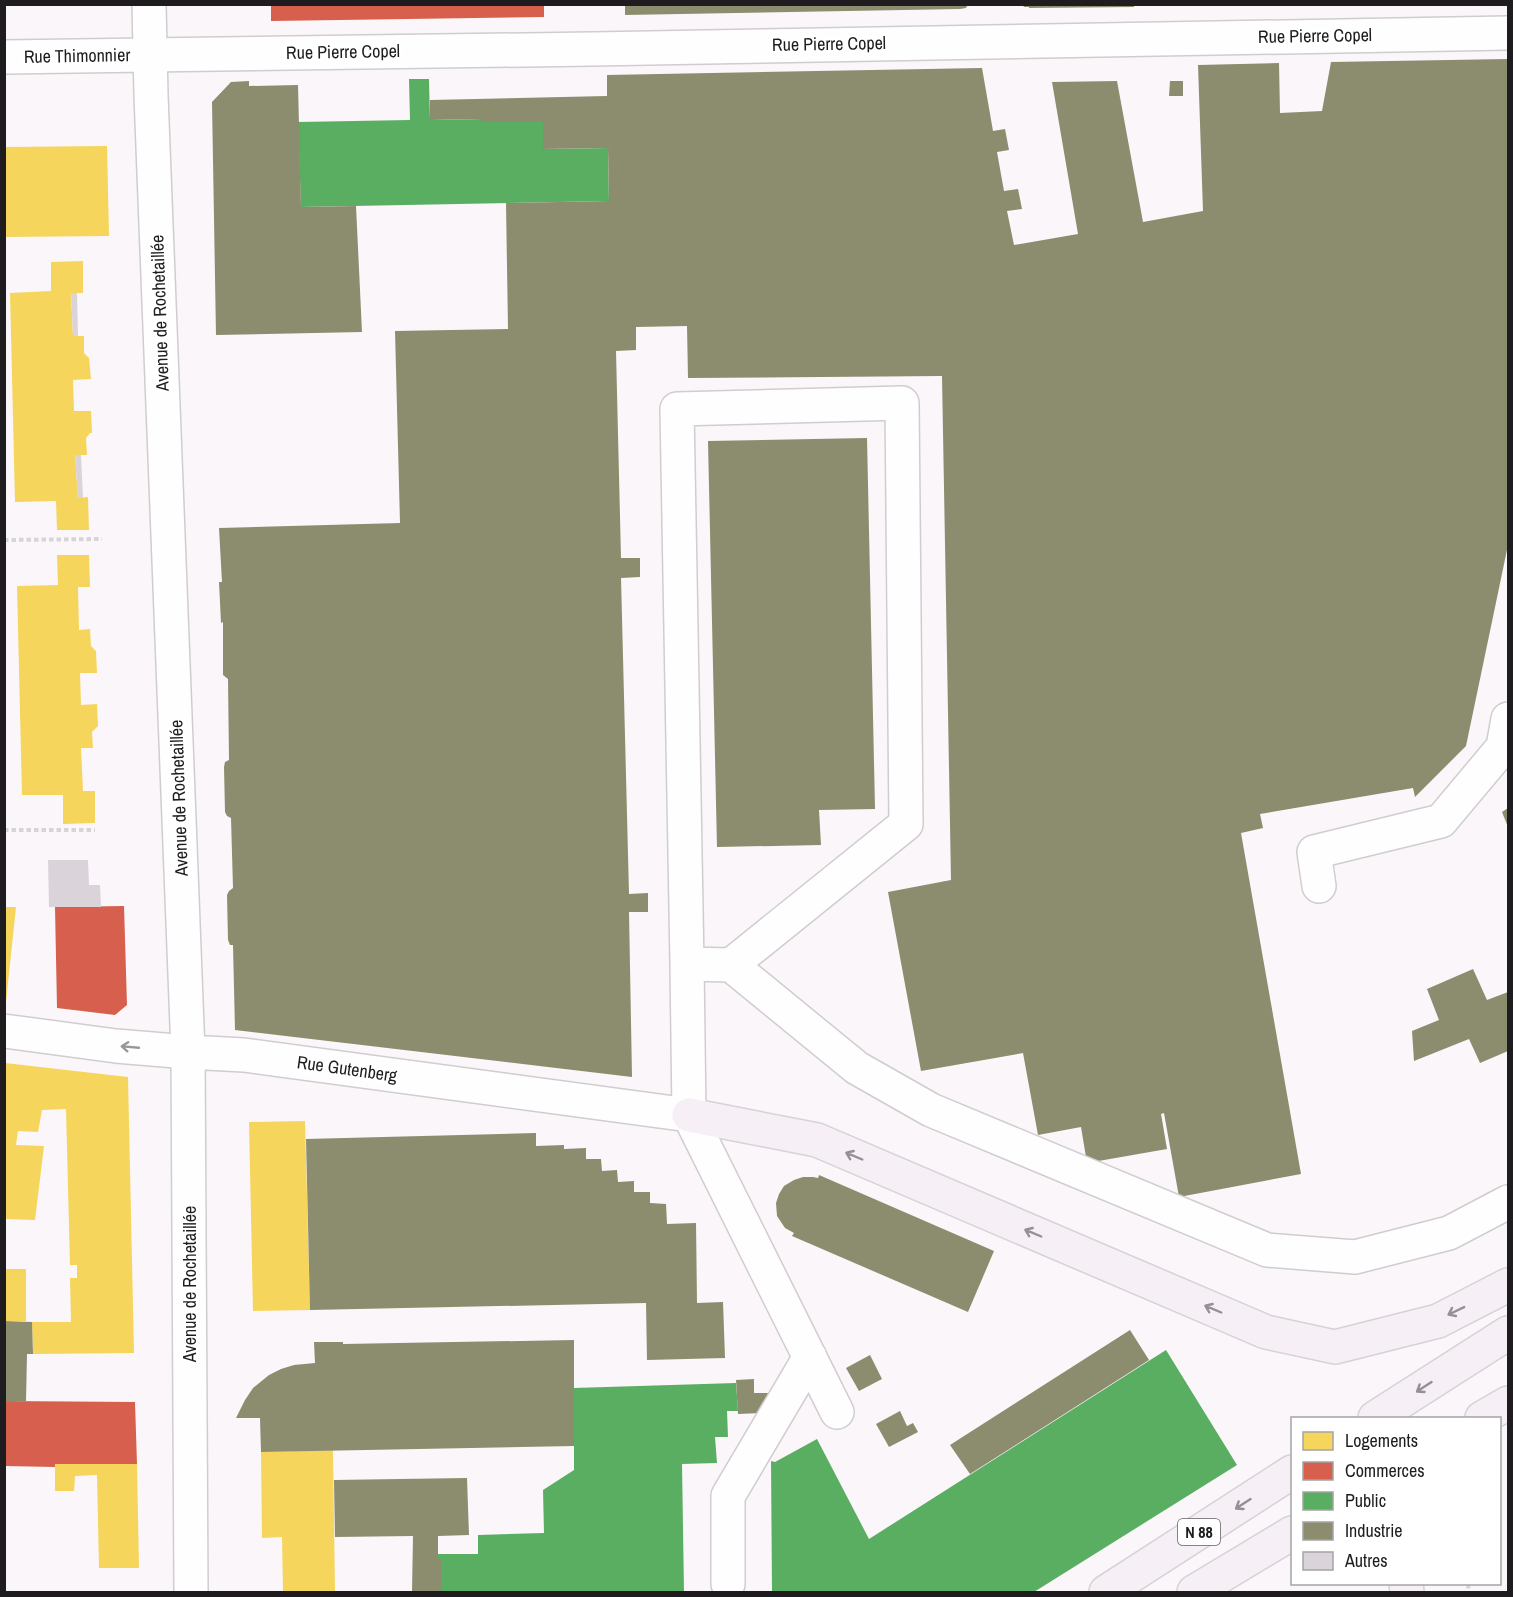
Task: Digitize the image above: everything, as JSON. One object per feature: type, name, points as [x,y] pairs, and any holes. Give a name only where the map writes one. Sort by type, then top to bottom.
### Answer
[{"type":"highway","points":[[689,1115],[817,1140],[1266,1332],[1335,1347],[1438,1321],[1509,1286]]},
{"type":"highway","points":[[1379,1417],[1509,1333]]},
{"type":"highway","name":"N 88","points":[[1106,1593],[1291,1473]]},
{"type":"highway","points":[[1194,1593],[1291,1534]]},
{"type":"street","name":"Avenue de Rochetaillée","points":[[149,4],[189,1052],[191,1593]]},
{"type":"street","name":"Rue Pierre Copel","points":[[150,55],[1509,33]]},
{"type":"street","name":"Rue Thimonnier","points":[[4,57],[150,55]]},
{"type":"street","points":[[731,965],[906,824],[902,403],[677,410],[689,1115],[837,1412]]},
{"type":"street","points":[[1318,886],[1314,852],[1441,821],[1503,747],[1509,719]]},
{"type":"street","points":[[1471,786],[1509,776]]},
{"type":"street","points":[[687,964],[731,965],[857,1068],[931,1110],[1267,1250],[1355,1257],[1449,1233],[1509,1202]]},
{"type":"street","name":"Rue Gutenberg","points":[[4,1031],[116,1046],[244,1055],[689,1115]]},
{"type":"street","points":[[728,1584],[728,1496],[810,1357]]},
{"type":"path","points":[[4,540],[102,539]]},
{"type":"path","points":[[4,830],[95,830]]},
{"type":"building: Logements","points":[[107,146],[109,236],[4,237],[4,147]]},
{"type":"building: Logements","points":[[83,261],[83,293],[71,293],[73,336],[84,336],[84,353],[89,358],[91,379],[73,380],[74,411],[91,411],[92,433],[86,438],[87,455],[75,455],[78,498],[88,497],[89,530],[57,530],[56,501],[15,502],[10,293],[51,291],[51,262]]},
{"type":"building: Logements","points":[[57,555],[89,555],[90,587],[78,587],[79,630],[90,629],[91,646],[96,651],[97,673],[80,673],[81,705],[97,704],[98,726],[92,732],[93,748],[81,748],[83,791],[95,791],[95,823],[63,824],[63,795],[22,795],[17,586],[58,585]]},
{"type":"building: Logements","points":[[4,907],[16,907],[6,1002],[4,1002]]},
{"type":"building: Logements","points":[[5,1063],[128,1077],[134,1353],[33,1354],[32,1322],[71,1322],[70,1278],[77,1278],[77,1265],[70,1265],[66,1109],[42,1110],[38,1132],[18,1131],[16,1145],[44,1146],[35,1220],[5,1219]]},
{"type":"building: Logements","points":[[305,1121],[310,1310],[253,1311],[249,1122]]},
{"type":"building: Logements","points":[[4,1269],[26,1269],[26,1321],[4,1321]]},
{"type":"building: Logements","points":[[333,1450],[335,1592],[283,1592],[282,1537],[262,1538],[261,1452]]},
{"type":"building: Logements","points":[[55,1464],[137,1464],[139,1568],[99,1568],[97,1475],[75,1476],[74,1491],[55,1491]]},
{"type":"building: Commerces","points":[[271,4],[544,4],[544,17],[271,21]]},
{"type":"building: Commerces","points":[[124,906],[127,1005],[115,1015],[57,1008],[55,907]]},
{"type":"building: Commerces","points":[[4,1401],[135,1402],[137,1464],[4,1466]]},
{"type":"building: Public","points":[[409,79],[429,79],[430,120],[482,119],[482,122],[543,122],[543,149],[608,148],[609,201],[301,207],[298,122],[410,120]]},
{"type":"building: Public","points":[[1166,1350],[1237,1465],[1034,1592],[772,1592],[771,1461],[775,1462],[817,1439],[869,1539]]},
{"type":"building: Public","points":[[736,1383],[738,1411],[727,1411],[728,1437],[715,1437],[717,1463],[682,1464],[684,1592],[441,1592],[441,1559],[438,1559],[437,1554],[478,1554],[478,1535],[544,1533],[543,1490],[574,1470],[574,1388]]},
{"type":"building: Industrie","points":[[625,4],[968,4],[966,8],[960,9],[625,15]]},
{"type":"building: Industrie","points":[[1022,4],[1134,4],[1134,7],[1029,8]]},
{"type":"building: Industrie","points":[[1508,59],[1508,545],[1466,746],[1415,797],[1413,788],[1260,814],[1263,828],[1241,833],[1301,1174],[1179,1197],[1164,1113],[1161,1114],[1167,1149],[1087,1163],[1081,1127],[1038,1135],[1023,1053],[921,1071],[888,892],[951,880],[942,376],[688,378],[687,326],[636,327],[636,350],[616,351],[621,558],[640,558],[640,577],[621,578],[629,894],[648,893],[648,912],[629,912],[632,1077],[235,1030],[233,945],[230,945],[228,940],[227,895],[233,888],[231,818],[225,812],[224,767],[225,762],[229,760],[228,679],[223,675],[219,528],[400,523],[395,331],[508,329],[506,203],[609,201],[608,148],[543,149],[543,122],[482,122],[482,119],[430,120],[430,100],[607,96],[607,75],[982,68],[993,131],[1005,129],[1009,150],[997,152],[1004,191],[1018,189],[1022,209],[1007,211],[1014,245],[1078,234],[1052,82],[1117,81],[1143,222],[1203,211],[1198,65],[1279,63],[1280,113],[1322,111],[1331,62]]},
{"type":"building: Industrie","points":[[249,81],[249,86],[298,85],[301,207],[356,206],[362,332],[216,335],[212,102],[231,82]]},
{"type":"building: Industrie","points":[[1170,81],[1183,81],[1183,96],[1169,96]]},
{"type":"building: Industrie","points":[[867,438],[875,809],[819,810],[821,845],[717,847],[708,441]]},
{"type":"building: Industrie","points":[[1508,808],[1508,827],[1502,812]]},
{"type":"building: Industrie","points":[[1473,969],[1487,1000],[1508,992],[1508,1051],[1480,1063],[1469,1039],[1414,1061],[1412,1031],[1439,1020],[1427,989]]},
{"type":"building: Industrie","points":[[536,1133],[536,1146],[564,1145],[564,1149],[586,1148],[586,1159],[601,1159],[602,1171],[617,1170],[618,1182],[634,1181],[634,1192],[650,1192],[650,1203],[666,1204],[667,1224],[696,1223],[697,1303],[723,1302],[725,1358],[647,1360],[646,1303],[310,1310],[306,1139]]},
{"type":"building: Industrie","points":[[819,1175],[994,1251],[968,1312],[792,1236],[794,1233],[785,1228],[777,1216],[776,1203],[779,1194],[784,1186],[794,1180],[803,1177],[818,1178]]},
{"type":"building: Industrie","points":[[4,1321],[32,1322],[33,1354],[27,1354],[26,1401],[4,1401]]},
{"type":"building: Industrie","points":[[1130,1330],[1149,1360],[970,1474],[950,1445]]},
{"type":"building: Industrie","points":[[574,1340],[574,1446],[261,1452],[260,1418],[236,1418],[253,1388],[269,1375],[294,1365],[315,1363],[314,1342],[343,1342],[343,1344]]},
{"type":"building: Industrie","points":[[870,1355],[882,1379],[859,1391],[846,1368]]},
{"type":"building: Industrie","points":[[754,1379],[754,1393],[773,1393],[761,1413],[738,1414],[736,1380]]},
{"type":"building: Industrie","points":[[900,1411],[907,1426],[913,1423],[918,1432],[889,1447],[876,1424]]},
{"type":"building: Industrie","points":[[467,1478],[469,1535],[438,1536],[441,1592],[412,1592],[413,1536],[335,1537],[334,1480]]},
{"type":"building: Autres","points":[[71,293],[77,293],[78,336],[73,336]]},
{"type":"building: Autres","points":[[75,455],[81,455],[83,498],[78,498]]},
{"type":"building: Autres","points":[[48,860],[88,860],[89,885],[100,885],[101,907],[49,907]]}]
